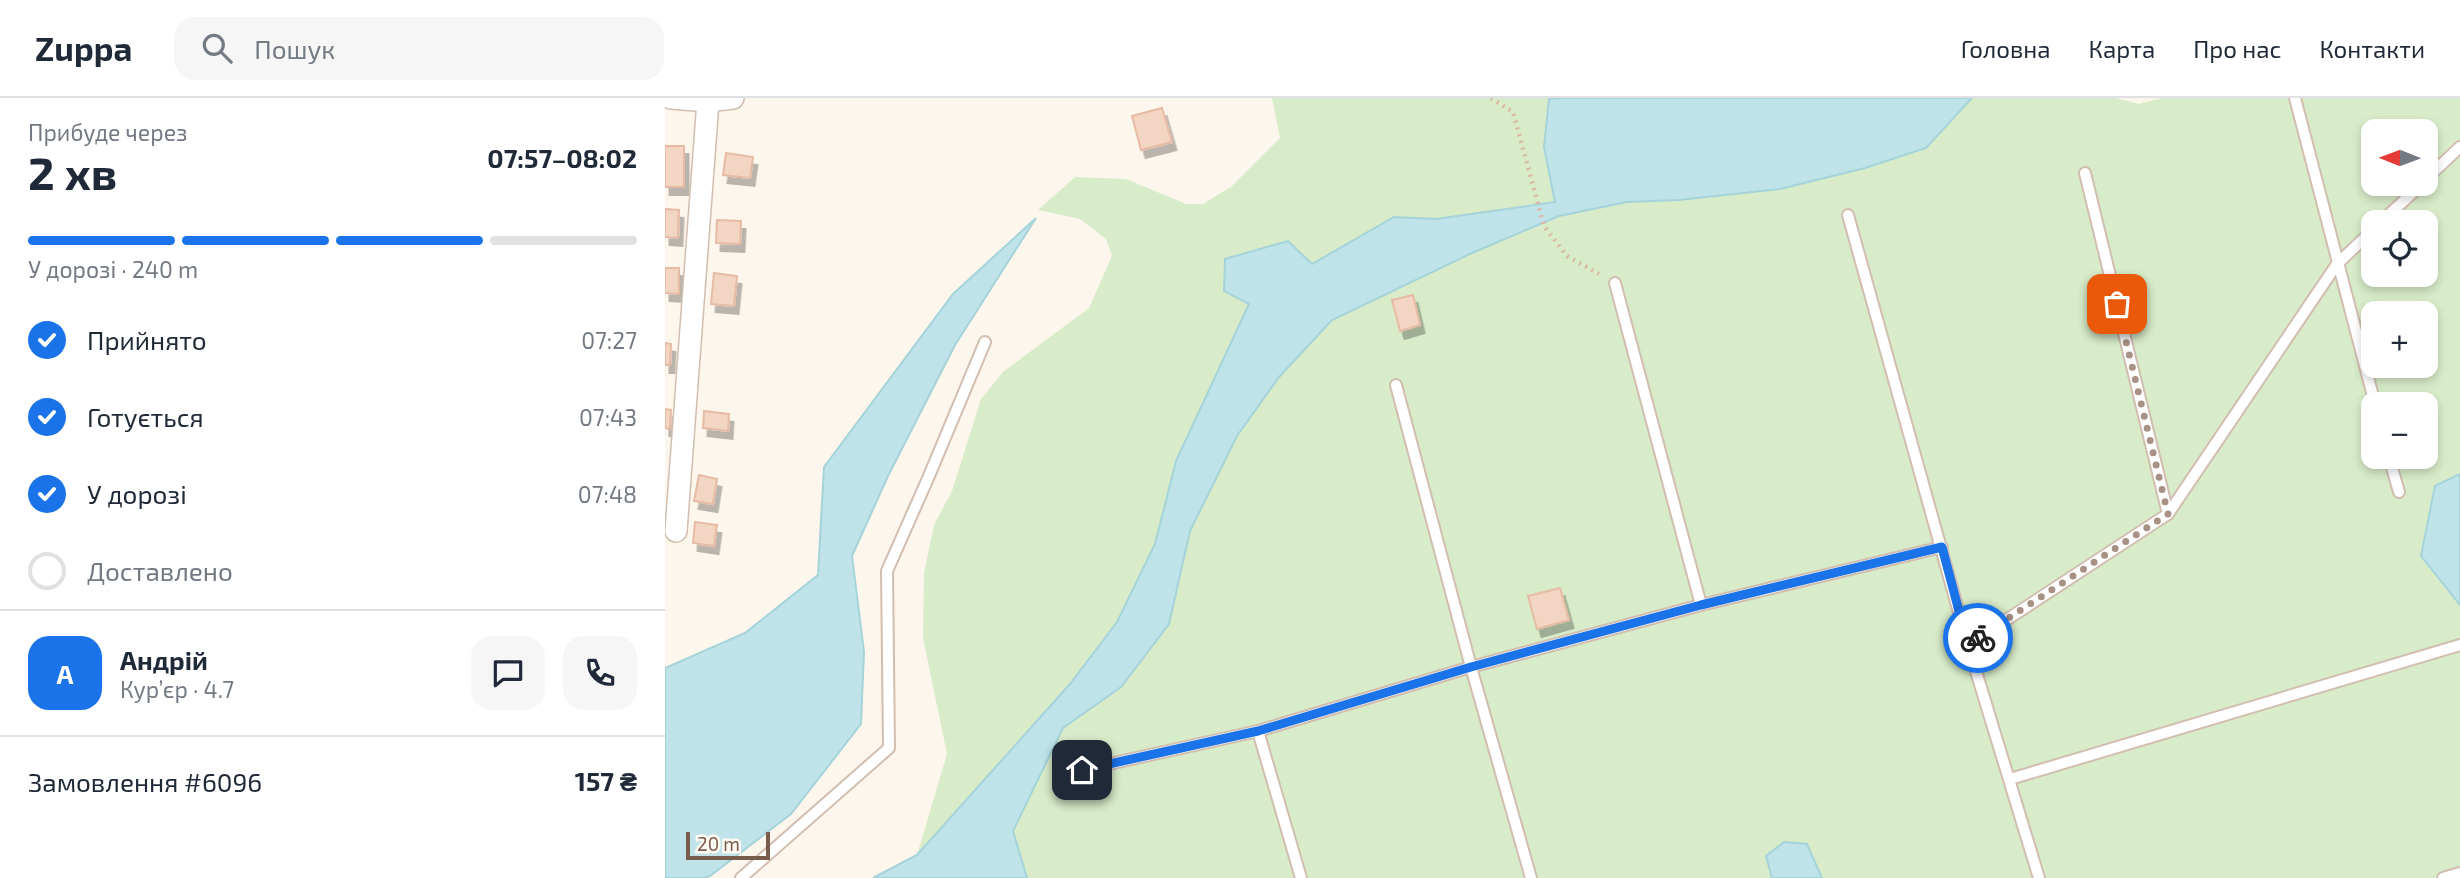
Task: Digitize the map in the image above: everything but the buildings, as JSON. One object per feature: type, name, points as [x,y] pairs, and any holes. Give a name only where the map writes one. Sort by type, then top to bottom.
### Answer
[{"type":"street","points":[[671,98],[733,98]]},
{"type":"street","points":[[676,531],[708,100]]},
{"type":"lane","points":[[2295,98],[2372,392]]},
{"type":"lane","points":[[2438,168],[2460,147]]},
{"type":"lane","points":[[2085,173],[2168,514]]},
{"type":"lane","points":[[2394,210],[2409,196]]},
{"type":"lane","points":[[1848,215],[1968,645],[2039,878]]},
{"type":"lane","points":[[1968,645],[2168,514],[2337,264],[2361,241]]},
{"type":"lane","points":[[1615,283],[1701,605]]},
{"type":"lane","points":[[741,878],[889,748],[887,570],[985,342]]},
{"type":"lane","points":[[1396,385],[1471,667],[1531,878]]},
{"type":"lane","points":[[2392,469],[2399,492]]},
{"type":"lane","points":[[1082,770],[1258,731],[1471,667],[1701,605],[1942,547]]},
{"type":"lane","points":[[2010,779],[2460,645]]},
{"type":"lane","points":[[1258,731],[1301,878]]},
{"type":"lane","points":[[2443,878],[2460,873]]},
{"type":"path","points":[[1491,98],[1513,112],[1544,226],[1567,256],[1615,283]]},
{"type":"green space","points":[[1272,98],[1561,98],[1549,100],[1544,147],[1556,202],[1436,219],[1394,217],[1312,264],[1250,304],[1176,461],[1155,544],[1117,621],[1070,684],[917,855],[947,754],[923,638],[924,573],[934,525],[952,491],[981,399],[1003,372],[1089,308],[1112,256],[1106,239],[1080,219],[1038,210],[1075,177],[1126,179],[1186,204],[1203,204],[1232,186],[1280,138]]},
{"type":"green space","points":[[1972,98],[2116,98],[2139,104],[2162,98],[2460,98],[2460,474],[2435,486],[2421,556],[2460,605],[2460,878],[1822,878],[1807,844],[1766,856],[1772,878],[1027,878],[1013,831],[1063,728],[1121,687],[1169,624],[1190,531],[1237,436],[1279,377],[1332,320],[1472,253],[1559,216],[1627,202],[1679,200],[1780,189],[1865,168],[1926,148]]},
{"type":"water","points":[[1972,98],[1926,148],[1865,168],[1780,189],[1679,200],[1627,202],[1559,216],[1472,253],[1332,320],[1279,377],[1237,436],[1190,531],[1169,624],[1121,687],[1063,728],[1013,831],[1027,878],[873,878],[917,855],[1070,684],[1117,622],[1155,544],[1176,461],[1249,304],[1224,291],[1225,259],[1288,241],[1312,264],[1394,217],[1436,219],[1555,202],[1544,147],[1549,99]]},
{"type":"water","points":[[1036,218],[955,345],[888,476],[852,556],[864,652],[861,724],[791,814],[710,876],[665,878],[665,668],[745,633],[818,575],[824,467],[953,294]]},
{"type":"water","points":[[2460,474],[2460,605],[2421,556],[2435,486]]},
{"type":"water","points":[[1784,842],[1807,844],[1822,878],[1772,878],[1766,856]]},
{"type":"way so far","points":[[1978,638],[2168,514],[2117,304]]},
{"type":"route","points":[[1082,770],[1258,731],[1471,667],[1701,605],[1942,547],[1968,645],[1978,638]]}]
